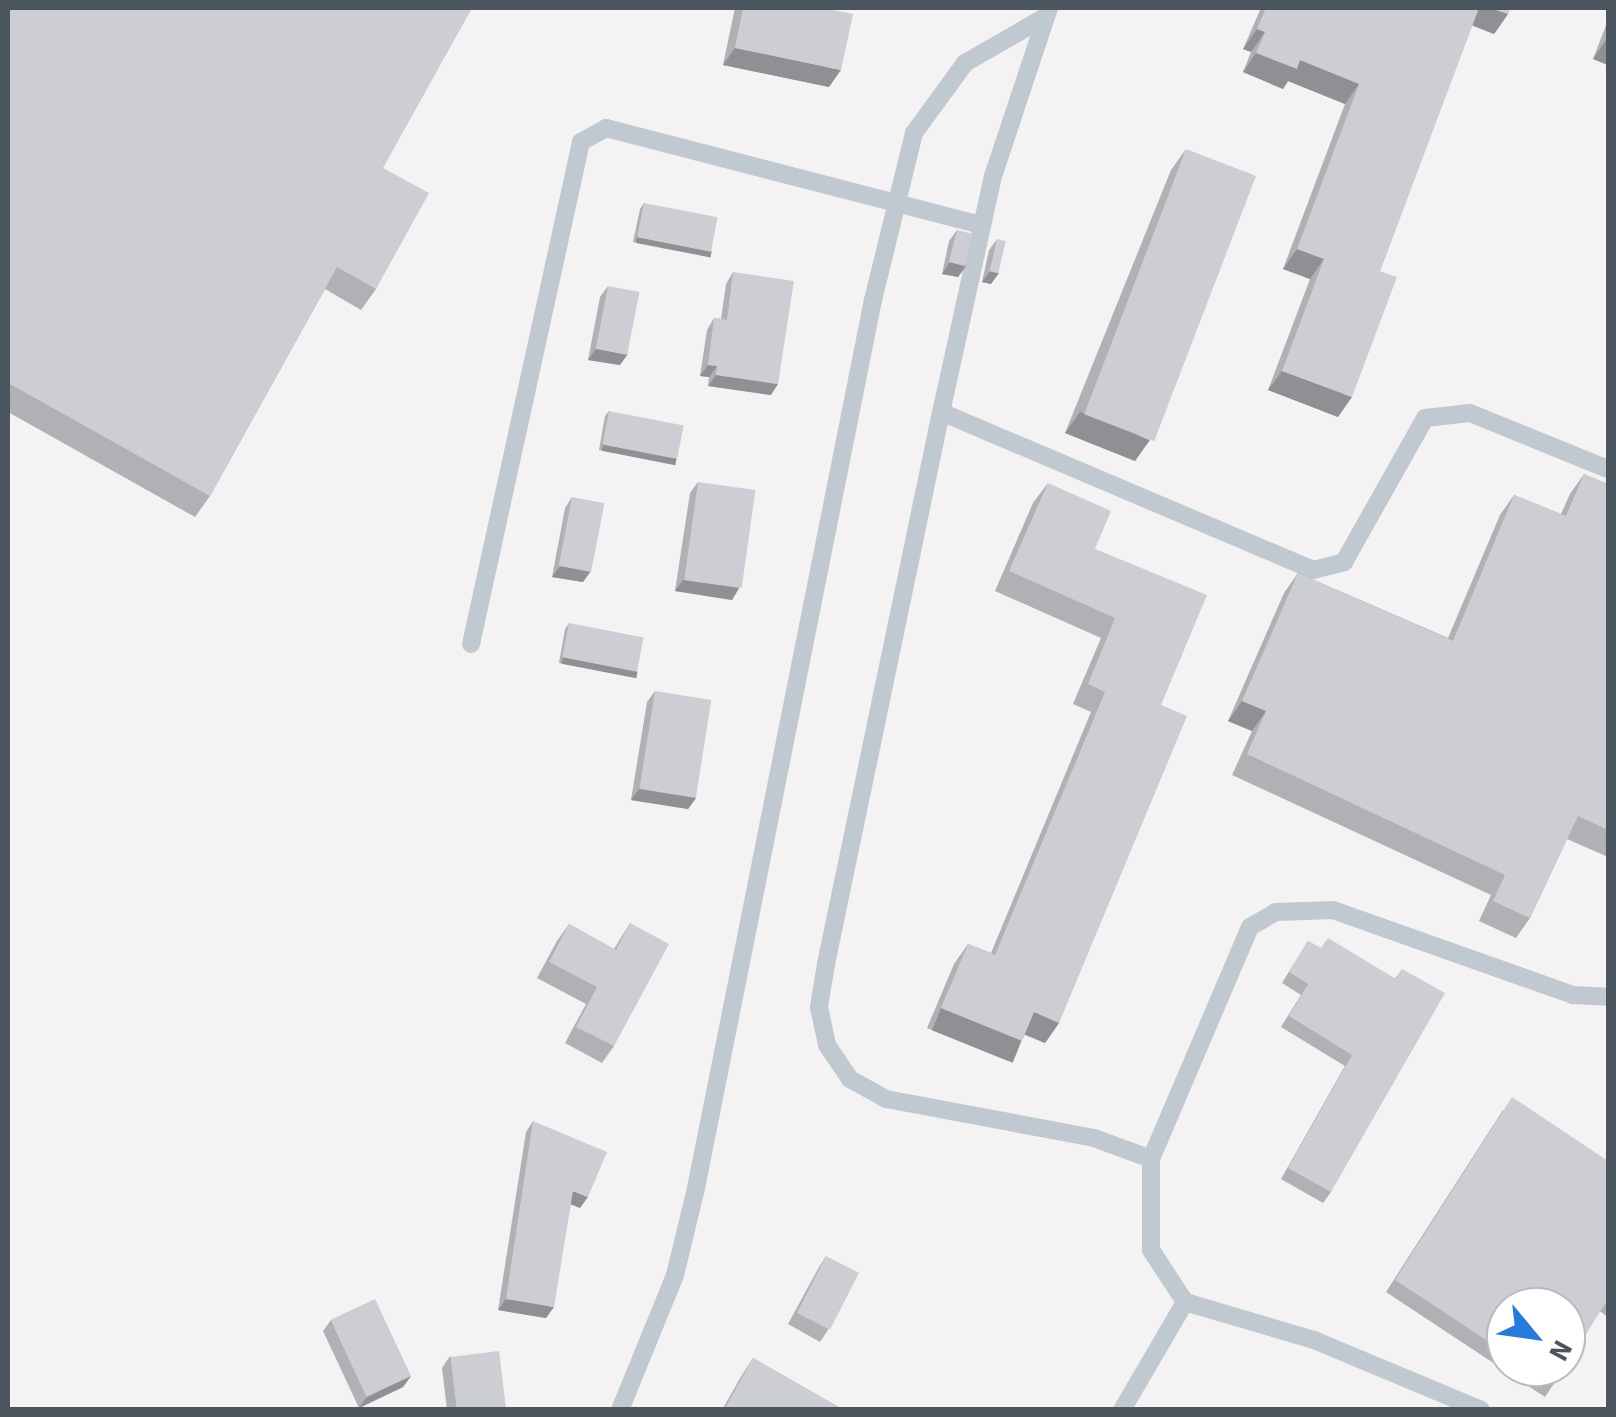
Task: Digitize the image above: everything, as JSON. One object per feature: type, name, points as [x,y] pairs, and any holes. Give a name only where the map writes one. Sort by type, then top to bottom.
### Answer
[{"type":"lane","points":[[620,1410],[675,1275],[696,1188],[914,133],[964,63],[1047,12]]},
{"type":"lane","points":[[1047,12],[982,226],[819,1007],[827,1045],[850,1079],[886,1099],[1094,1138],[1151,1159]]},
{"type":"lane","points":[[471,644],[580,142],[606,128],[982,226]]},
{"type":"lane","points":[[941,412],[1312,570],[1344,562],[1425,418],[1470,413],[1608,469]]},
{"type":"lane","points":[[1481,1410],[1314,1340],[1185,1302],[1152,1250],[1151,1159],[1250,928],[1276,912],[1334,910],[1573,994],[1608,997]]},
{"type":"lane","points":[[1122,1410],[1185,1302]]},
{"type":"building","points":[[8,8],[472,8],[383,168],[429,193],[376,289],[337,267],[210,496],[8,383]]},
{"type":"building","points":[[743,8],[823,8],[853,14],[841,70],[735,48]]},
{"type":"building","points":[[1266,8],[1479,8],[1380,271],[1397,277],[1352,397],[1282,371],[1324,259],[1297,249],[1359,84],[1300,60],[1297,69],[1256,53],[1265,32],[1257,29]]},
{"type":"building","points":[[1186,149],[1256,176],[1154,441],[1084,414]]},
{"type":"building","points":[[644,203],[718,217],[711,252],[637,237]]},
{"type":"building","points":[[957,230],[973,234],[965,266],[949,262]]},
{"type":"building","points":[[997,239],[1006,241],[998,273],[990,271]]},
{"type":"building","points":[[733,272],[794,281],[778,384],[716,375],[717,366],[708,365],[714,318],[727,320]]},
{"type":"building","points":[[608,286],[639,292],[627,355],[596,349]]},
{"type":"building","points":[[609,411],[684,426],[677,459],[603,444]]},
{"type":"building","points":[[1584,474],[1608,484],[1608,830],[1578,816],[1530,918],[1493,901],[1505,875],[1247,754],[1266,711],[1242,701],[1298,573],[1453,641],[1514,495],[1566,516]]},
{"type":"building","points":[[698,482],[755,490],[742,588],[684,580]]},
{"type":"building","points":[[1048,483],[1111,511],[1095,549],[1207,595],[1161,705],[1187,716],[1059,1023],[1034,1012],[1022,1041],[941,1008],[968,944],[995,955],[1105,692],[1088,684],[1115,618],[1009,571]]},
{"type":"building","points":[[572,497],[604,503],[591,572],[559,566]]},
{"type":"building","points":[[569,623],[644,638],[637,672],[562,657]]},
{"type":"building","points":[[655,691],[711,700],[696,798],[640,789]]},
{"type":"building","points":[[630,923],[669,944],[614,1046],[576,1027],[597,987],[549,962],[569,924],[616,950]]},
{"type":"building","points":[[1328,938],[1396,979],[1402,969],[1445,993],[1331,1192],[1288,1168],[1352,1055],[1289,1016],[1308,984],[1289,972],[1308,941],[1321,948]]},
{"type":"building","points":[[1512,1097],[1608,1161],[1608,1299],[1586,1334],[1586,1287],[1486,1287],[1486,1340],[1395,1280]]},
{"type":"building","points":[[533,1121],[607,1152],[588,1197],[573,1191],[554,1307],[506,1299]]},
{"type":"building","points":[[826,1256],[859,1273],[830,1330],[797,1313]]},
{"type":"building","points":[[375,1299],[411,1376],[367,1397],[331,1320]]},
{"type":"building","points":[[499,1351],[506,1410],[457,1410],[450,1357]]},
{"type":"building","points":[[753,1358],[844,1410],[724,1410]]}]
